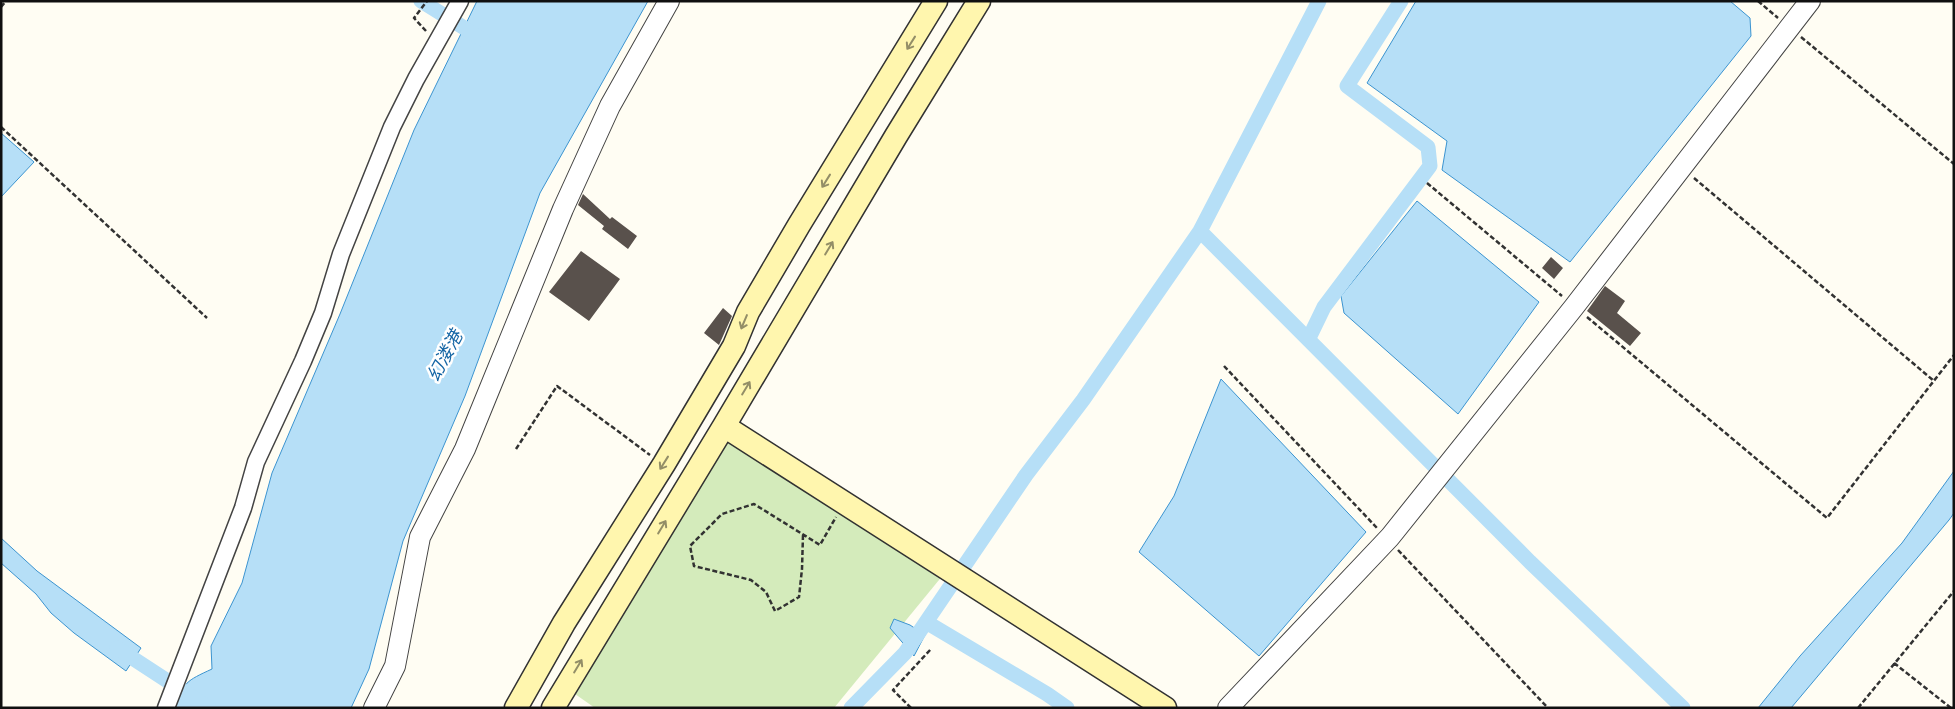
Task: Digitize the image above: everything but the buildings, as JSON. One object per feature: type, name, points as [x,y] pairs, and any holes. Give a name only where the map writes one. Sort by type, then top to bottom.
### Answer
[{"type":"main road","points":[[516,708],[564,623],[664,464],[734,346],[748,312],[799,225],[936,1]]},
{"type":"main road","points":[[553,708],[979,1]]},
{"type":"main road","points":[[734,346],[761,363]]},
{"type":"main road","points":[[724,426],[1165,708]]},
{"type":"street","points":[[166,708],[243,508],[256,462],[323,313],[341,254],[392,127],[460,1]]},
{"type":"street","points":[[374,708],[395,666],[420,537],[465,449],[563,209],[610,106],[669,1]]},
{"type":"street","points":[[1228,708],[1390,537],[1574,307],[1810,1]]},
{"type":"path","points":[[1,7],[6,1]]},
{"type":"path","points":[[427,1],[414,18],[436,43]]},
{"type":"path","points":[[1758,1],[1954,164]]},
{"type":"path","points":[[1,127],[207,318]]},
{"type":"path","points":[[1681,167],[1934,381]]},
{"type":"path","points":[[1427,183],[1827,518],[1954,356]]},
{"type":"path","points":[[516,449],[557,386],[664,464]]},
{"type":"path","points":[[803,535],[799,597],[775,611],[766,592],[751,580],[694,566],[690,546],[722,514],[754,504],[820,545],[844,502]]},
{"type":"path","points":[[1858,708],[1954,591]]},
{"type":"path","points":[[910,708],[893,690],[931,649]]},
{"type":"path","points":[[1894,663],[1952,708]]},
{"type":"green space","points":[[724,426],[948,569],[834,708],[595,708],[565,687]]},
{"type":"water","name":"幻溇港","points":[[477,1],[648,1],[540,193],[465,396],[403,541],[369,669],[351,708],[173,708],[183,687],[187,683],[196,676],[212,669],[211,646],[242,583],[272,473],[340,314],[414,130]]},
{"type":"water","points":[[1416,1],[1730,1],[1750,18],[1751,36],[1570,262],[1442,170],[1447,141],[1367,83]]},
{"type":"water","points":[[1,133],[34,162],[1,197]]},
{"type":"water","points":[[1417,201],[1539,302],[1458,414],[1344,313],[1341,296]]},
{"type":"water","points":[[1221,379],[1366,532],[1259,656],[1139,552],[1174,496]]},
{"type":"water","points":[[1954,471],[1954,513],[1949,520],[1791,708],[1758,708],[1800,656],[1902,543]]},
{"type":"water","points":[[1,538],[37,571],[141,648],[126,671],[74,633],[51,613],[36,594],[1,563]]},
{"type":"water","points":[[894,619],[910,625],[925,635],[914,656],[890,628]]},
{"type":"waterway","points":[[421,1],[482,39]]},
{"type":"waterway","points":[[851,708],[905,653],[1026,475],[1083,400],[1200,231],[1319,1]]},
{"type":"waterway","points":[[1309,338],[1324,307],[1430,166],[1428,147],[1347,86],[1401,1]]},
{"type":"waterway","points":[[1200,231],[1530,562],[1683,708]]},
{"type":"waterway","points":[[926,622],[1047,694],[1067,708]]},
{"type":"waterway","points":[[117,648],[209,708]]}]
